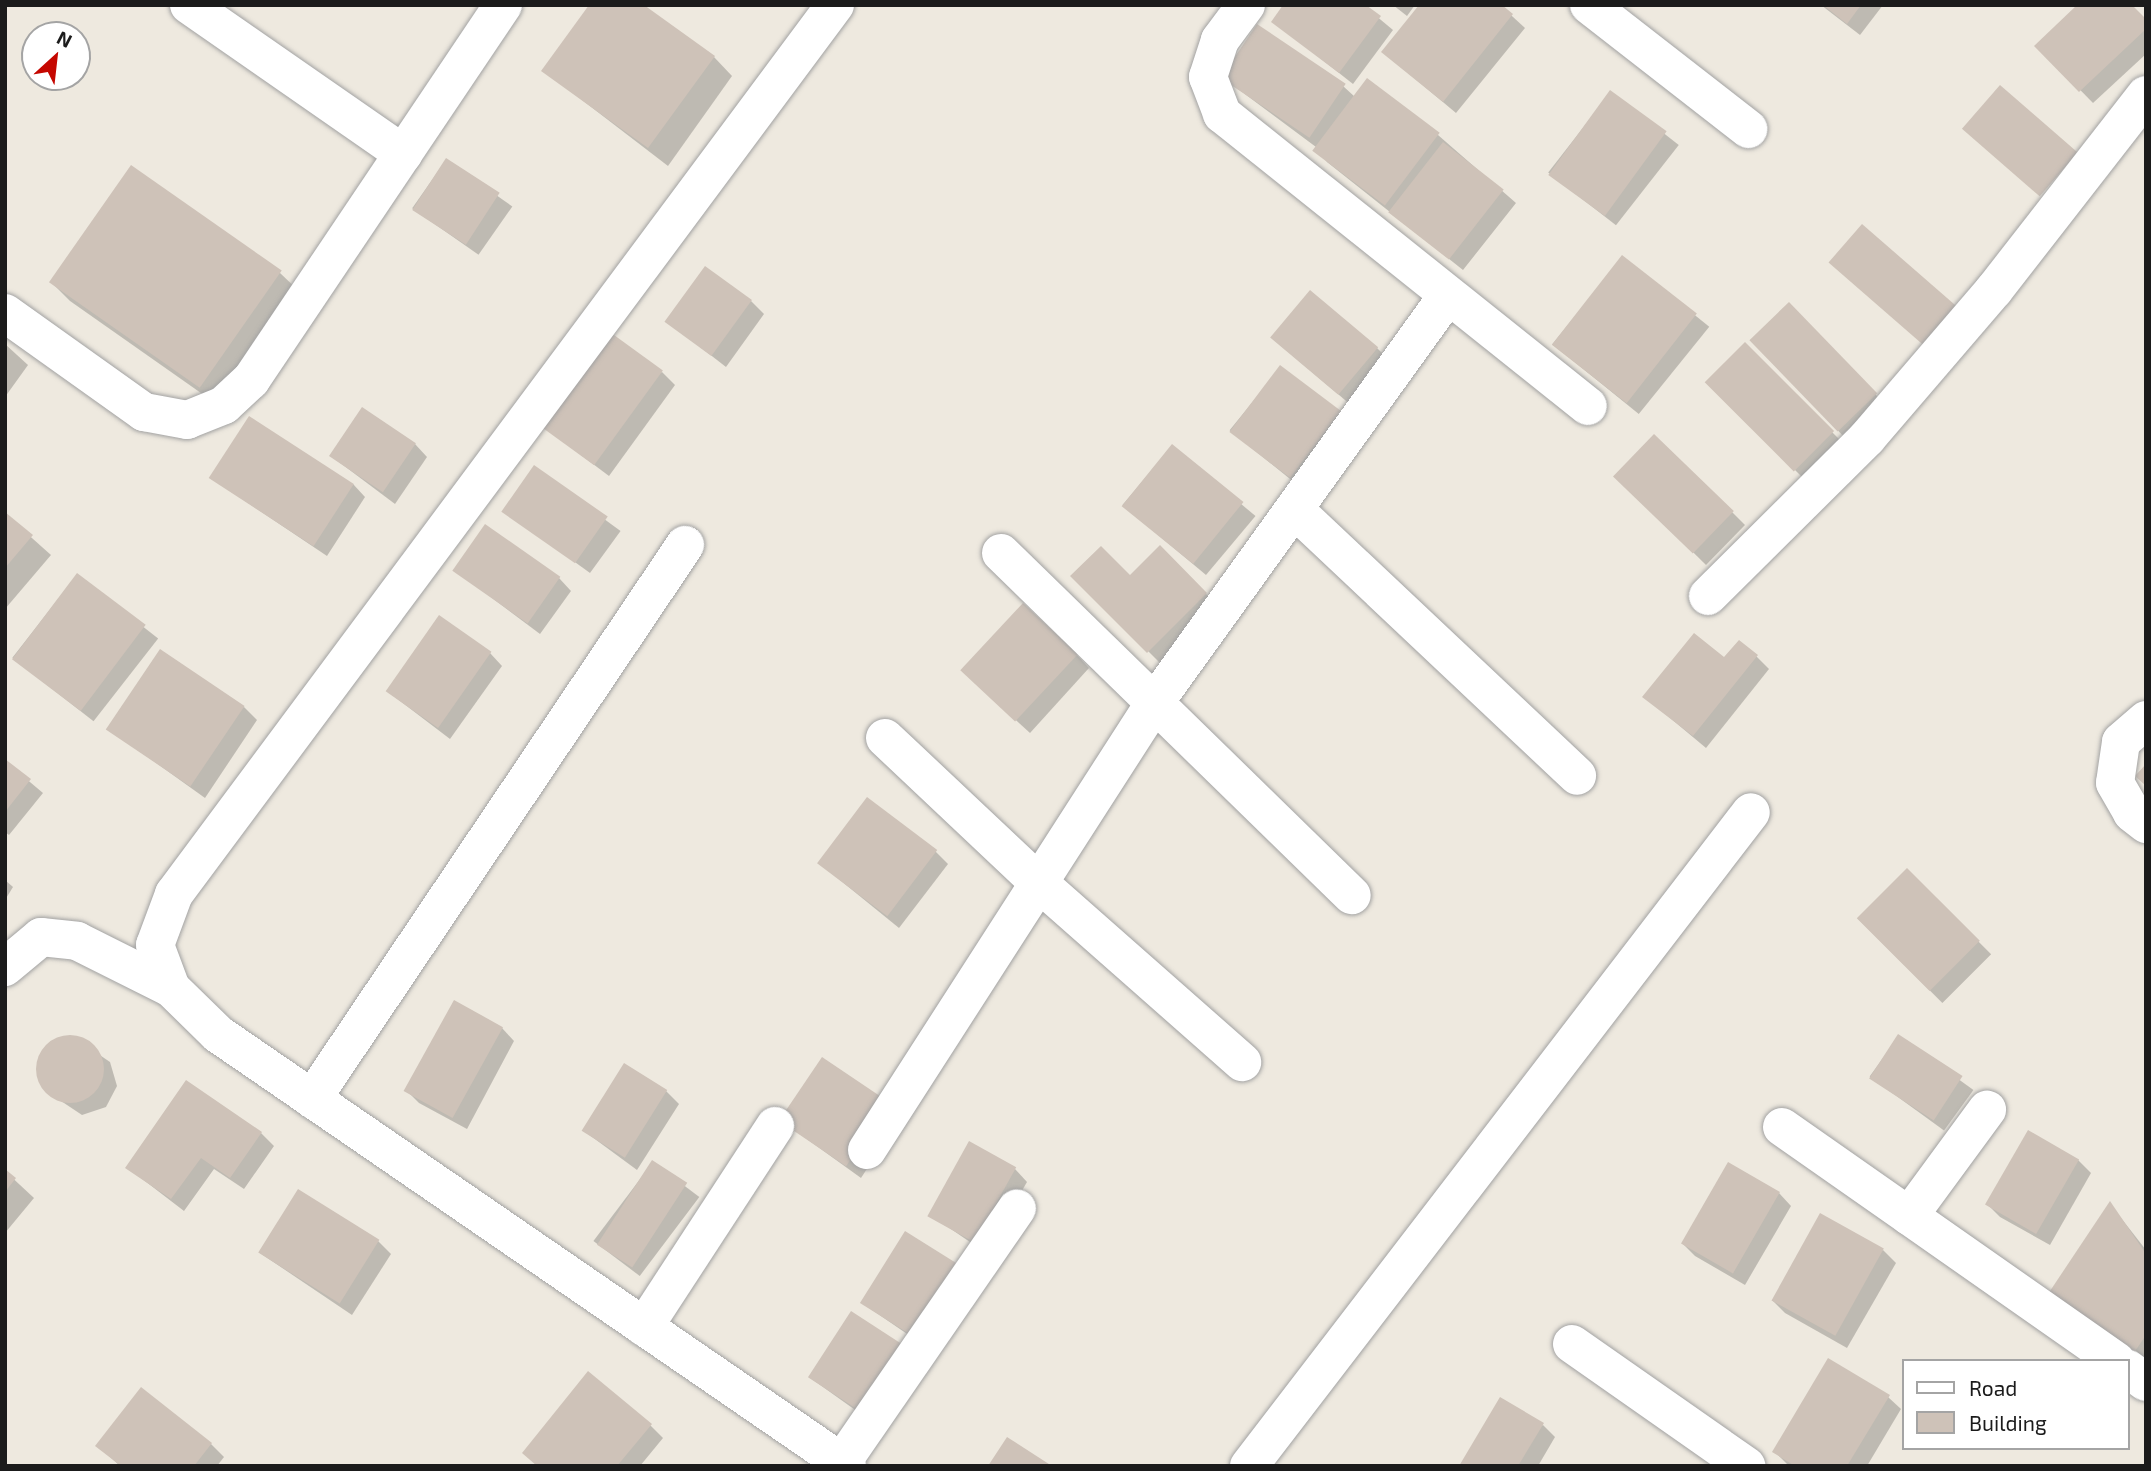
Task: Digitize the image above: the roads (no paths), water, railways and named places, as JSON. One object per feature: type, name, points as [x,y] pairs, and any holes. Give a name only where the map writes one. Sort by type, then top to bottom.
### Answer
[{"type":"street","points":[[189,5],[403,154]]},
{"type":"street","points":[[5,313],[144,412],[187,420],[224,405],[251,380],[503,5]]},
{"type":"street","points":[[171,988],[155,945],[174,894],[835,5]]},
{"type":"street","points":[[1247,5],[1220,40],[1208,77],[1222,114],[1588,407]]},
{"type":"street","points":[[1589,5],[1748,129]]},
{"type":"street","points":[[1708,596],[1867,438],[1994,290],[2146,95]]},
{"type":"street","points":[[867,1150],[1155,702],[1448,295]]},
{"type":"street","points":[[1294,509],[1577,776]]},
{"type":"street","points":[[312,1099],[685,545]]},
{"type":"street","points":[[1001,552],[1352,895]]},
{"type":"street","points":[[2146,720],[2120,742],[2115,783],[2132,813],[2146,824]]},
{"type":"street","points":[[885,738],[1039,883],[1242,1062]]},
{"type":"street","points":[[1249,1466],[1751,812]]},
{"type":"street","points":[[5,967],[41,937],[77,941],[171,988],[218,1034],[844,1464],[1017,1208]]},
{"type":"street","points":[[1909,1216],[1987,1110]]},
{"type":"street","points":[[644,1326],[775,1126]]},
{"type":"street","points":[[1782,1126],[2113,1359]]},
{"type":"street","points":[[1572,1344],[1746,1466]]},
{"type":"street","points":[[2130,1370],[2146,1381]]}]
